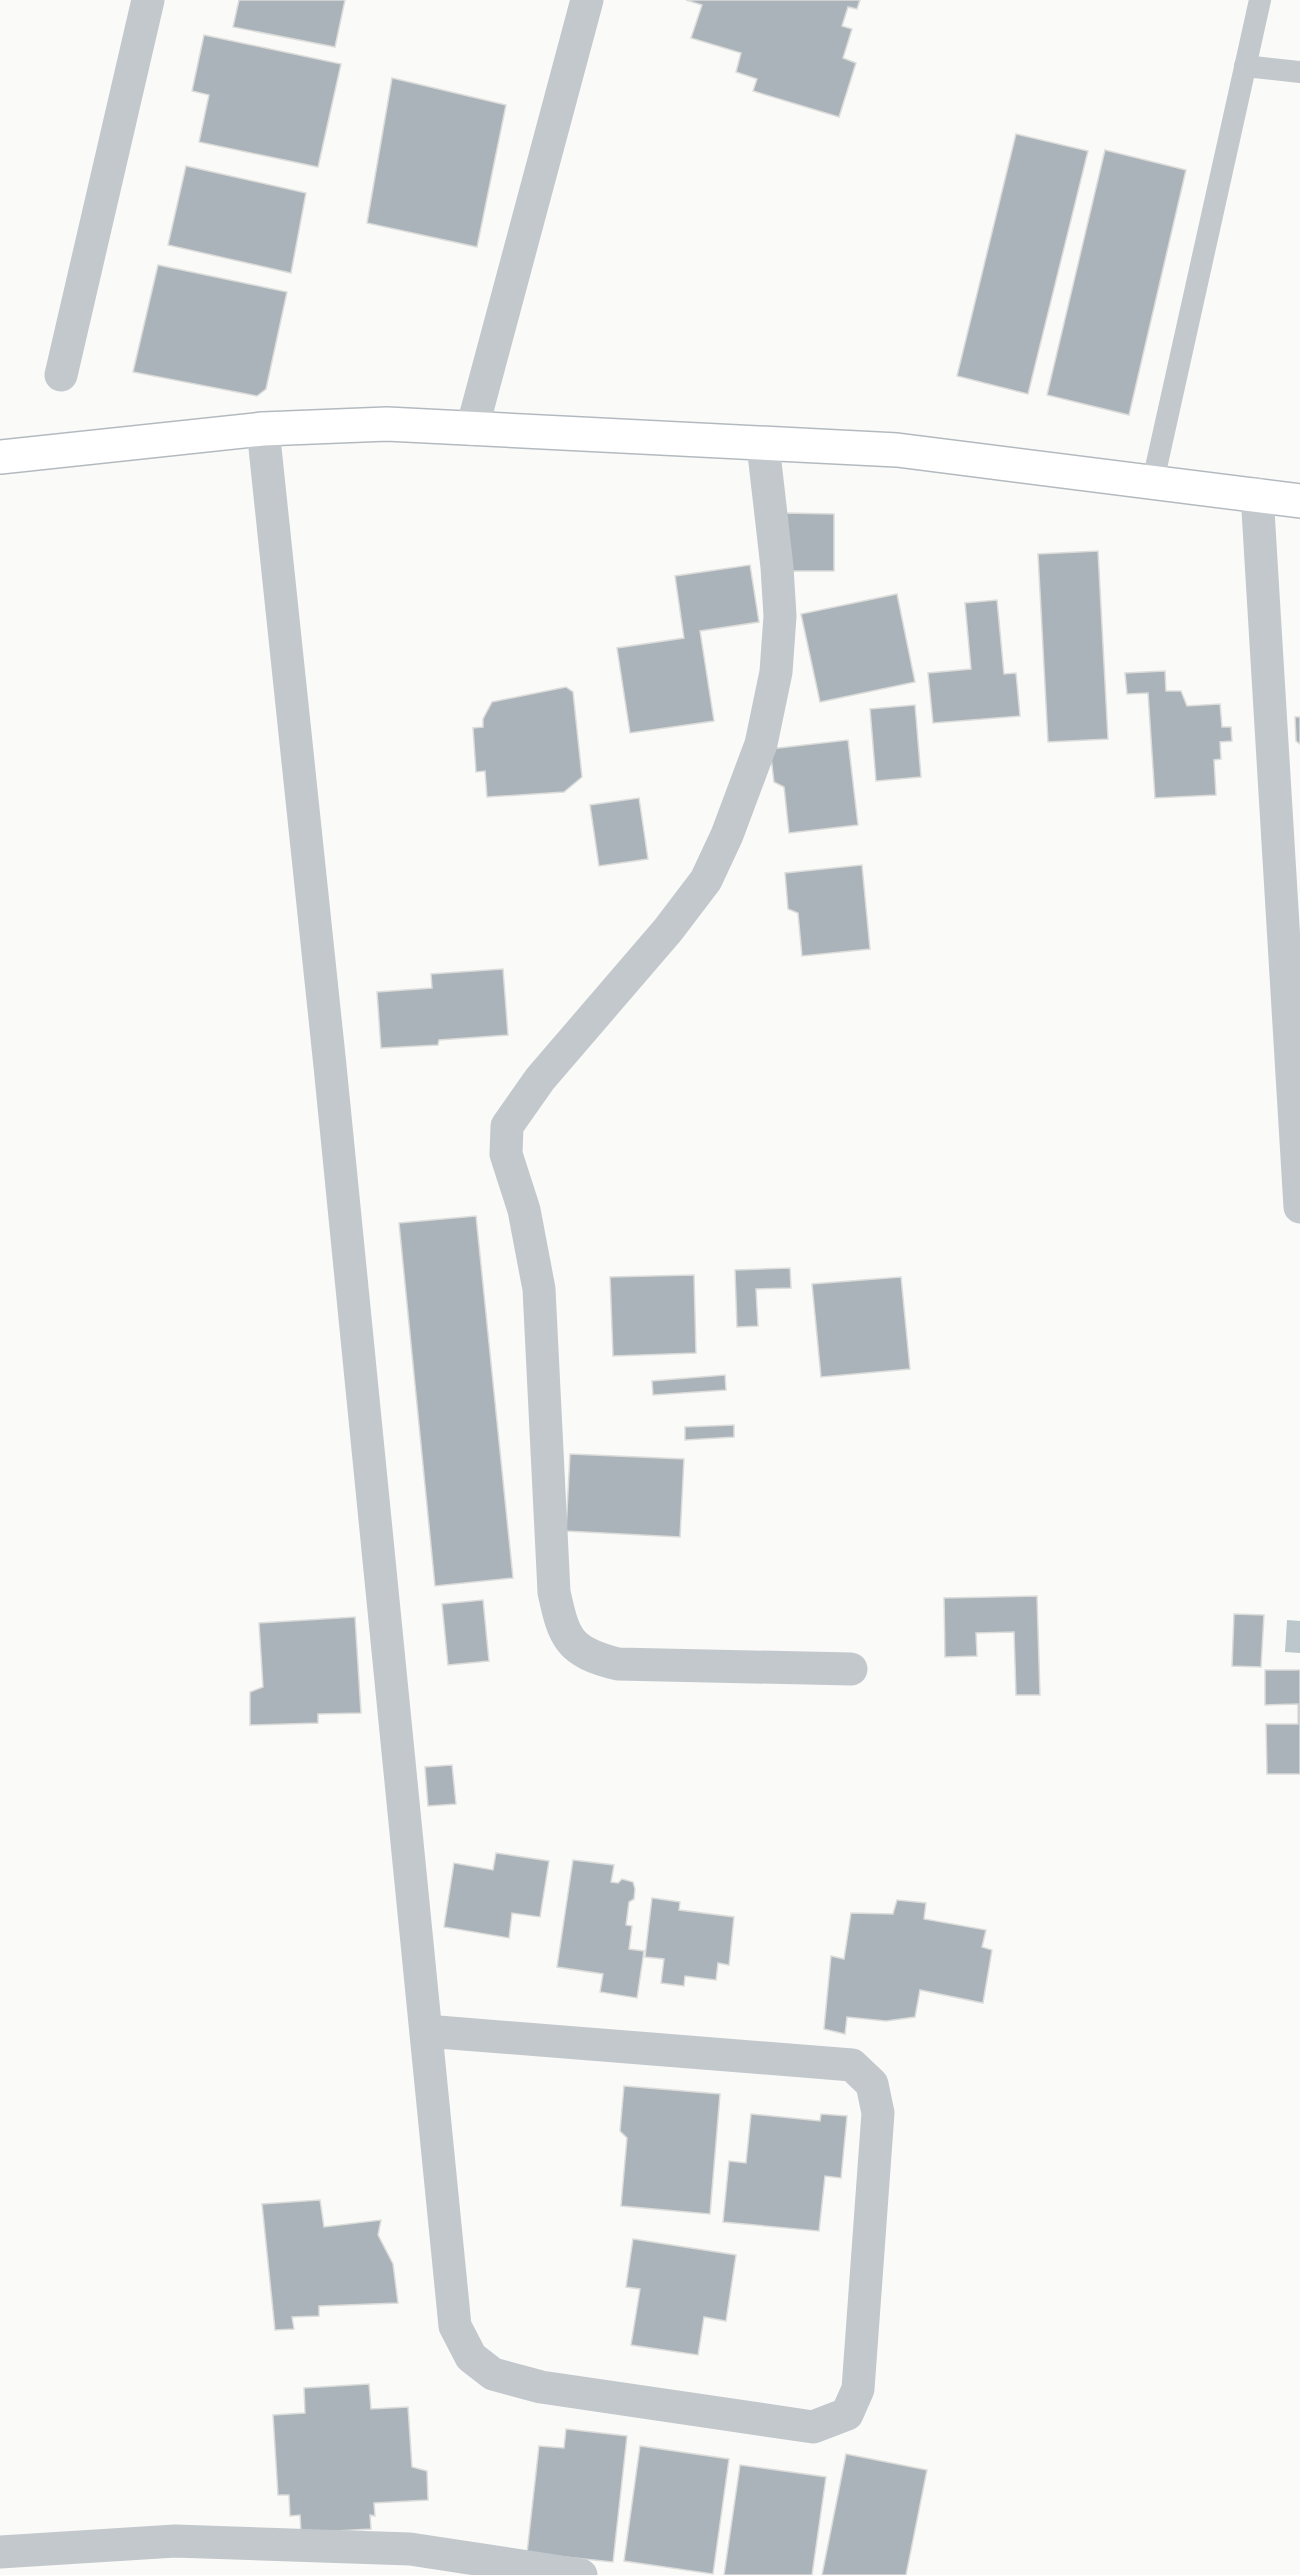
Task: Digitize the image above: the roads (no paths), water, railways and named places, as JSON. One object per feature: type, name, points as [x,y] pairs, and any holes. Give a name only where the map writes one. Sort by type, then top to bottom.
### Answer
[{"type":"street","points":[[61,375],[148,0]]},
{"type":"street","points":[[472,429],[587,0]]},
{"type":"street","points":[[0,457],[263,429],[387,424],[763,445],[897,450],[1300,501]]},
{"type":"street","points":[[263,429],[330,1066],[455,2326],[471,2357],[493,2374],[541,2387],[813,2427],[847,2414],[858,2389],[878,2113],[872,2084],[852,2066],[426,2031]]},
{"type":"street","points":[[763,445],[777,567],[780,616],[776,672],[761,744],[727,835],[706,880],[668,930],[517,1109],[507,1126],[506,1154],[524,1210],[539,1289],[554,1592],[561,1625],[574,1646],[593,1658],[618,1664],[851,1669]]},
{"type":"street","points":[[1257,494],[1300,1207]]},
{"type":"street","points":[[0,2552],[175,2541],[410,2549],[582,2575]]},
{"type":"lane","points":[[1153,481],[1260,0]]},
{"type":"lane","points":[[1245,66],[1300,72]]}]
